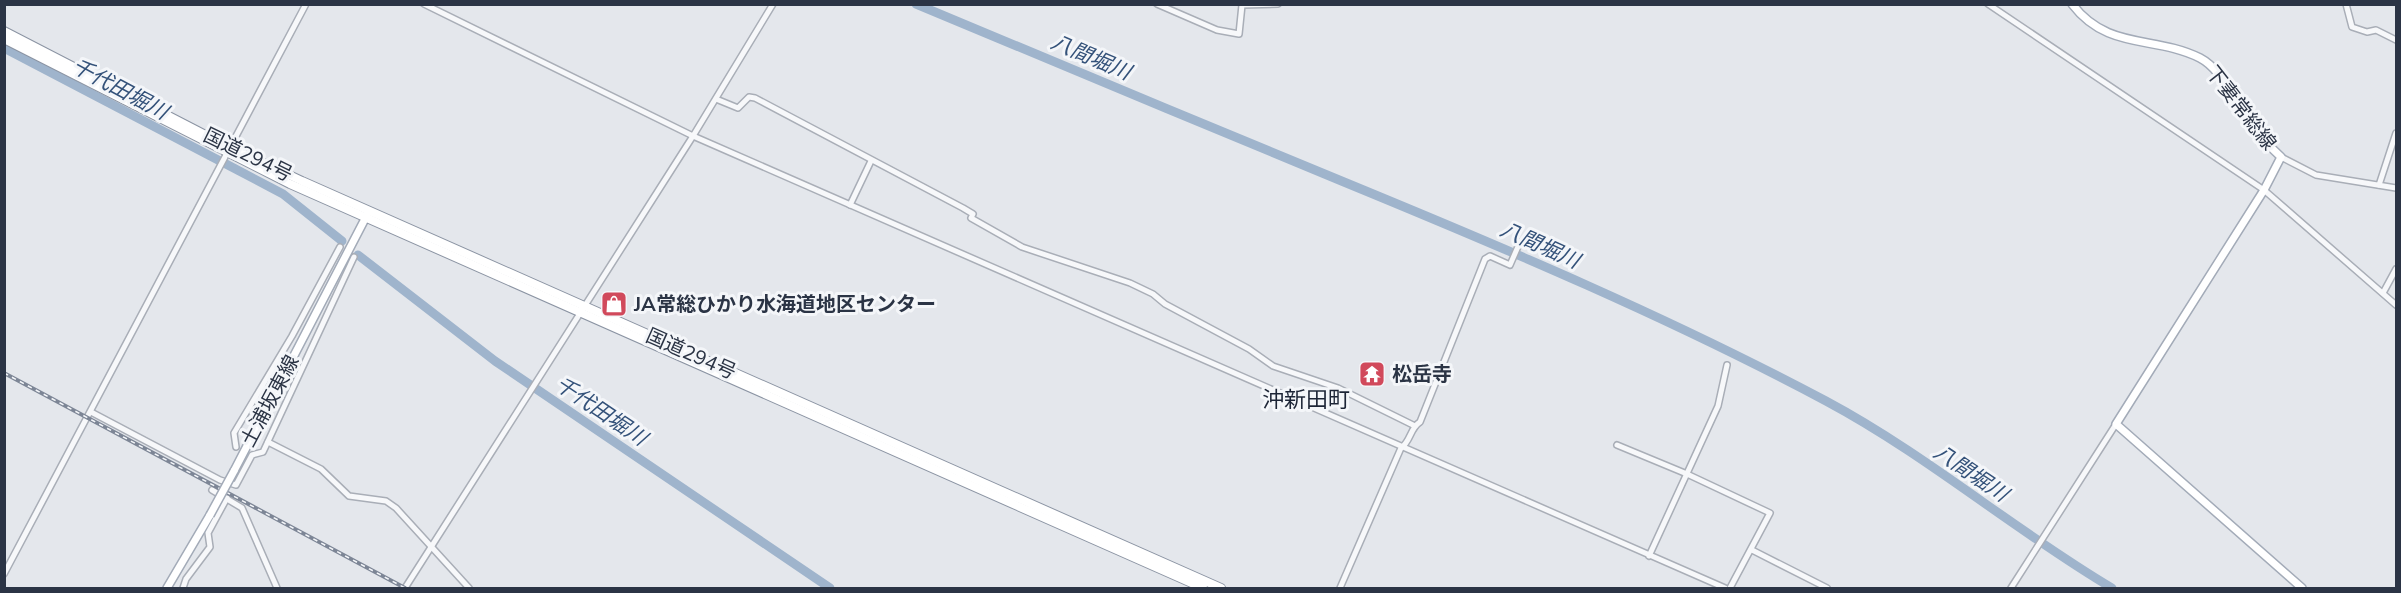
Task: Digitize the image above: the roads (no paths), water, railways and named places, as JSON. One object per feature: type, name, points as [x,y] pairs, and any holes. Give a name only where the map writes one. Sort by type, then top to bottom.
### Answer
[{"type":"highway","name":"国道294号","points":[[4,31],[229,151]]},
{"type":"highway","name":"国道294号","points":[[4,39],[229,151],[367,215],[1203,588]]},
{"type":"highway","name":"国道294号","points":[[581,310],[1221,588]]},
{"type":"main road","name":"下妻常総線","points":[[2072,4],[2093,27],[2184,52],[2205,61],[2223,80],[2252,125],[2281,157]]},
{"type":"main road","points":[[2281,157],[2264,190],[2116,424],[2302,588]]},
{"type":"main road","name":"土浦坂東線","points":[[167,588],[234,471],[367,215]]},
{"type":"street","points":[[4,574],[306,4]]},
{"type":"street","points":[[424,4],[693,136],[1725,588]]},
{"type":"street","points":[[405,588],[530,388],[693,136],[772,4]]},
{"type":"street","points":[[1157,4],[1217,30],[1239,34],[1242,4],[1278,4]]},
{"type":"street","points":[[1988,4],[2264,190],[2397,305]]},
{"type":"street","points":[[2346,4],[2352,27],[2367,32],[2376,30],[2397,40]]},
{"type":"street","points":[[716,99],[738,108],[749,97],[755,98],[963,208],[973,214],[971,218],[1022,247],[1130,283],[1249,349],[1273,366],[1338,388],[1415,426]]},
{"type":"street","points":[[2379,184],[2397,133]]},
{"type":"street","points":[[2281,157],[2316,175],[2397,188]]},
{"type":"street","points":[[849,205],[871,160]]},
{"type":"street","points":[[1340,588],[1401,448],[1407,444],[1415,426],[1420,423],[1485,259],[1490,256],[1510,265],[1520,242]]},
{"type":"street","points":[[236,447],[234,433],[282,354],[339,247]]},
{"type":"street","points":[[91,412],[220,480],[236,485],[252,455],[263,452],[354,257]]},
{"type":"street","points":[[2383,293],[2397,269]]},
{"type":"street","points":[[1649,556],[1718,406],[1727,365]]},
{"type":"street","points":[[2011,588],[2116,424]]},
{"type":"street","points":[[268,442],[321,469],[349,496],[386,501],[396,508],[469,588]]},
{"type":"street","points":[[1617,446],[1688,474],[1770,513],[1730,588]]},
{"type":"street","points":[[212,490],[242,508],[277,588]]},
{"type":"street","points":[[183,588],[186,579],[210,547],[208,533],[227,498]]},
{"type":"street","points":[[1752,550],[1827,588]]},
{"type":"waterway","name":"八間堀川","points":[[916,4],[1466,233],[1708,341],[1863,422],[2112,588]]},
{"type":"waterway","name":"千代田堀川","points":[[4,48],[220,161]]},
{"type":"waterway","name":"千代田堀川","points":[[226,164],[283,194],[342,241]]},
{"type":"waterway","name":"千代田堀川","points":[[358,255],[495,361],[830,588]]},
{"type":"railway","points":[[4,373],[405,588]]},
{"type":"place","name":"JA常総ひかり水海道地区センター","points":[[614,304]]},
{"type":"place","name":"松岳寺","points":[[1372,374]]},
{"type":"district","name":"沖新田町","points":[[1306,400]]}]
